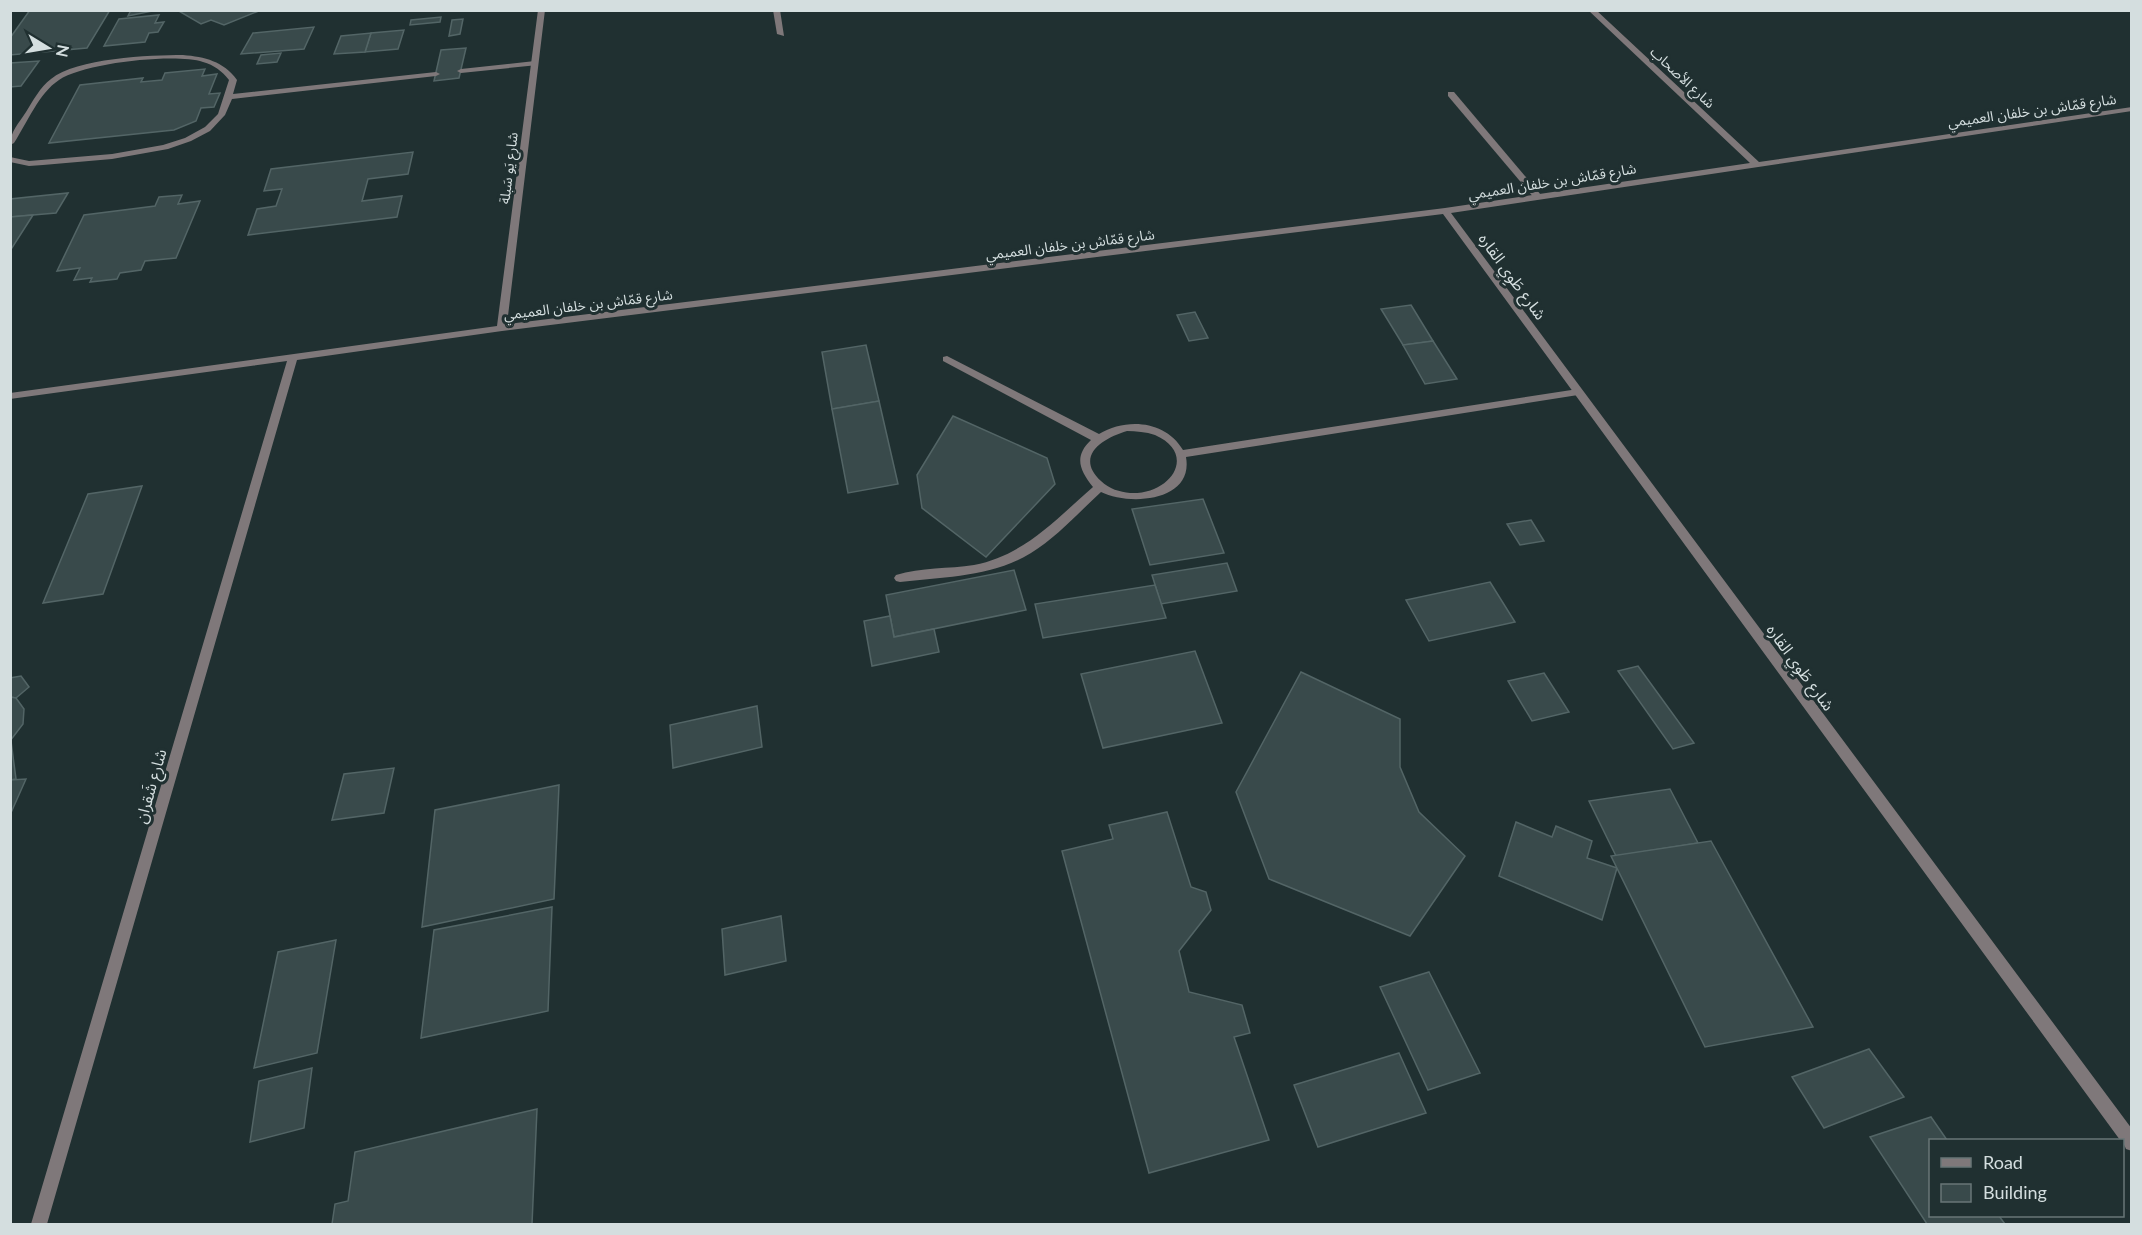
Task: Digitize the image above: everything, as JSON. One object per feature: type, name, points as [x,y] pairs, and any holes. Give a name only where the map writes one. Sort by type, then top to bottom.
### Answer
[{"type":"street","name":"شارع يَو سَبلة","points":[[502,328],[542,10]]},
{"type":"street","points":[[776,10],[781,34]]},
{"type":"street","name":"شارع الأصحاب","points":[[1591,10],[1756,164]]},
{"type":"street","points":[[10,143],[56,78],[78,68],[194,57],[211,62],[229,73],[233,80],[221,115],[210,126],[172,146],[147,153],[43,163],[18,162],[10,159]]},
{"type":"street","points":[[461,71],[535,63]]},
{"type":"street","points":[[227,97],[436,74]]},
{"type":"street","points":[[1451,94],[1538,197]]},
{"type":"street","name":"شارع قمّاش بن خلفان العميمي","points":[[10,396],[502,328],[1445,211],[2132,109]]},
{"type":"street","name":"شارع طَوِي القاره","points":[[1445,211],[2132,1143]]},
{"type":"street","name":"شارع شَقران","points":[[39,1224],[293,356]]},
{"type":"street","points":[[947,359],[1098,438]]},
{"type":"street","points":[[1180,454],[1578,392]]},
{"type":"street","points":[[1127,428],[1145,429],[1161,434],[1173,443],[1180,454],[1182,467],[1177,479],[1166,489],[1151,495],[1132,497],[1115,494],[1100,487],[1089,476],[1084,462],[1087,449],[1098,438],[1111,431],[1127,428]]},
{"type":"street","points":[[900,578],[989,566],[1020,554],[1100,487]]},
{"type":"building","points":[[30,10],[110,10],[87,48],[10,55],[10,38]]},
{"type":"building","points":[[131,10],[157,10],[128,16]]},
{"type":"building","points":[[177,10],[261,10],[224,25],[211,20],[201,24]]},
{"type":"building","points":[[159,15],[155,23],[164,22],[158,32],[149,33],[145,42],[104,46],[119,19]]},
{"type":"building","points":[[441,17],[440,22],[410,25],[411,20]]},
{"type":"building","points":[[463,19],[460,34],[449,36],[452,20]]},
{"type":"building","points":[[314,27],[304,49],[241,54],[253,33]]},
{"type":"building","points":[[404,30],[398,49],[365,52],[371,33]]},
{"type":"building","points":[[371,33],[365,52],[334,54],[341,36]]},
{"type":"building","points":[[466,48],[459,78],[434,81],[441,50]]},
{"type":"building","points":[[281,53],[277,62],[257,64],[261,55]]},
{"type":"building","points":[[39,61],[21,86],[10,87],[10,63]]},
{"type":"building","points":[[205,69],[202,76],[217,74],[209,94],[220,93],[214,107],[201,108],[196,121],[174,130],[49,143],[80,85],[143,78],[141,82],[162,80],[165,73]]},
{"type":"building","points":[[413,152],[408,174],[368,179],[362,201],[402,196],[397,217],[248,235],[257,209],[276,206],[282,189],[264,191],[271,169]]},
{"type":"building","points":[[68,193],[56,213],[10,217],[10,199]]},
{"type":"building","points":[[182,195],[178,204],[200,201],[176,258],[145,261],[141,270],[120,273],[117,279],[90,282],[92,278],[74,280],[80,268],[57,271],[84,215],[155,206],[159,197]]},
{"type":"building","points":[[33,215],[10,251],[10,217]]},
{"type":"building","points":[[1411,305],[1433,341],[1403,345],[1381,309]]},
{"type":"building","points":[[1195,312],[1208,338],[1189,341],[1177,315]]},
{"type":"building","points":[[1433,341],[1457,379],[1425,384],[1403,345]]},
{"type":"building","points":[[866,345],[879,401],[832,409],[822,352]]},
{"type":"building","points":[[879,401],[898,484],[848,493],[832,409]]},
{"type":"building","points":[[953,416],[1047,458],[1055,484],[986,557],[922,508],[917,475]]},
{"type":"building","points":[[142,486],[103,594],[43,603],[88,494]]},
{"type":"building","points":[[1203,499],[1224,553],[1150,565],[1132,509]]},
{"type":"building","points":[[1531,520],[1544,541],[1520,545],[1507,524]]},
{"type":"building","points":[[1227,563],[1237,591],[1161,604],[1152,575]]},
{"type":"building","points":[[1014,570],[1026,610],[894,637],[886,595]]},
{"type":"building","points":[[1490,582],[1515,622],[1429,641],[1406,600]]},
{"type":"building","points":[[1155,585],[1166,618],[1043,638],[1035,604]]},
{"type":"building","points":[[890,616],[894,637],[934,629],[939,652],[872,666],[864,621]]},
{"type":"building","points":[[1195,651],[1222,723],[1103,748],[1081,674]]},
{"type":"building","points":[[1638,666],[1694,743],[1673,749],[1618,671]]},
{"type":"building","points":[[1301,672],[1400,719],[1400,767],[1419,812],[1465,856],[1410,936],[1269,879],[1236,792]]},
{"type":"building","points":[[1544,673],[1569,712],[1532,721],[1508,681]]},
{"type":"building","points":[[21,676],[29,687],[16,698],[10,697],[10,678]]},
{"type":"building","points":[[10,697],[16,698],[24,709],[23,724],[10,741]]},
{"type":"building","points":[[757,706],[762,747],[673,768],[670,725]]},
{"type":"building","points":[[10,741],[16,779],[10,780]]},
{"type":"building","points":[[394,768],[384,813],[332,820],[344,774]]},
{"type":"building","points":[[26,779],[10,815],[10,780]]},
{"type":"building","points":[[559,785],[554,899],[422,927],[435,810]]},
{"type":"building","points":[[1670,789],[1698,843],[1616,856],[1589,801]]},
{"type":"building","points":[[1167,812],[1191,887],[1206,892],[1211,910],[1179,951],[1189,992],[1242,1005],[1250,1033],[1234,1037],[1269,1140],[1149,1173],[1062,851],[1113,839],[1109,825]]},
{"type":"building","points":[[1516,822],[1552,837],[1556,826],[1592,841],[1587,858],[1617,868],[1602,920],[1499,876]]},
{"type":"building","points":[[1711,841],[1813,1027],[1705,1047],[1611,856]]},
{"type":"building","points":[[552,907],[548,1011],[421,1038],[434,930]]},
{"type":"building","points":[[781,916],[786,961],[725,975],[722,929]]},
{"type":"building","points":[[336,940],[317,1053],[254,1068],[278,952]]},
{"type":"building","points":[[1429,972],[1480,1073],[1428,1090],[1380,987]]},
{"type":"building","points":[[1869,1049],[1904,1097],[1824,1128],[1792,1077]]},
{"type":"building","points":[[1399,1053],[1426,1113],[1318,1147],[1294,1085]]},
{"type":"building","points":[[312,1068],[304,1128],[250,1142],[259,1081]]},
{"type":"building","points":[[537,1109],[532,1224],[332,1224],[335,1204],[348,1201],[355,1152]]},
{"type":"building","points":[[1931,1117],[1946,1139],[1929,1139],[1929,1217],[2000,1217],[2005,1224],[1927,1224],[1870,1137]]}]
